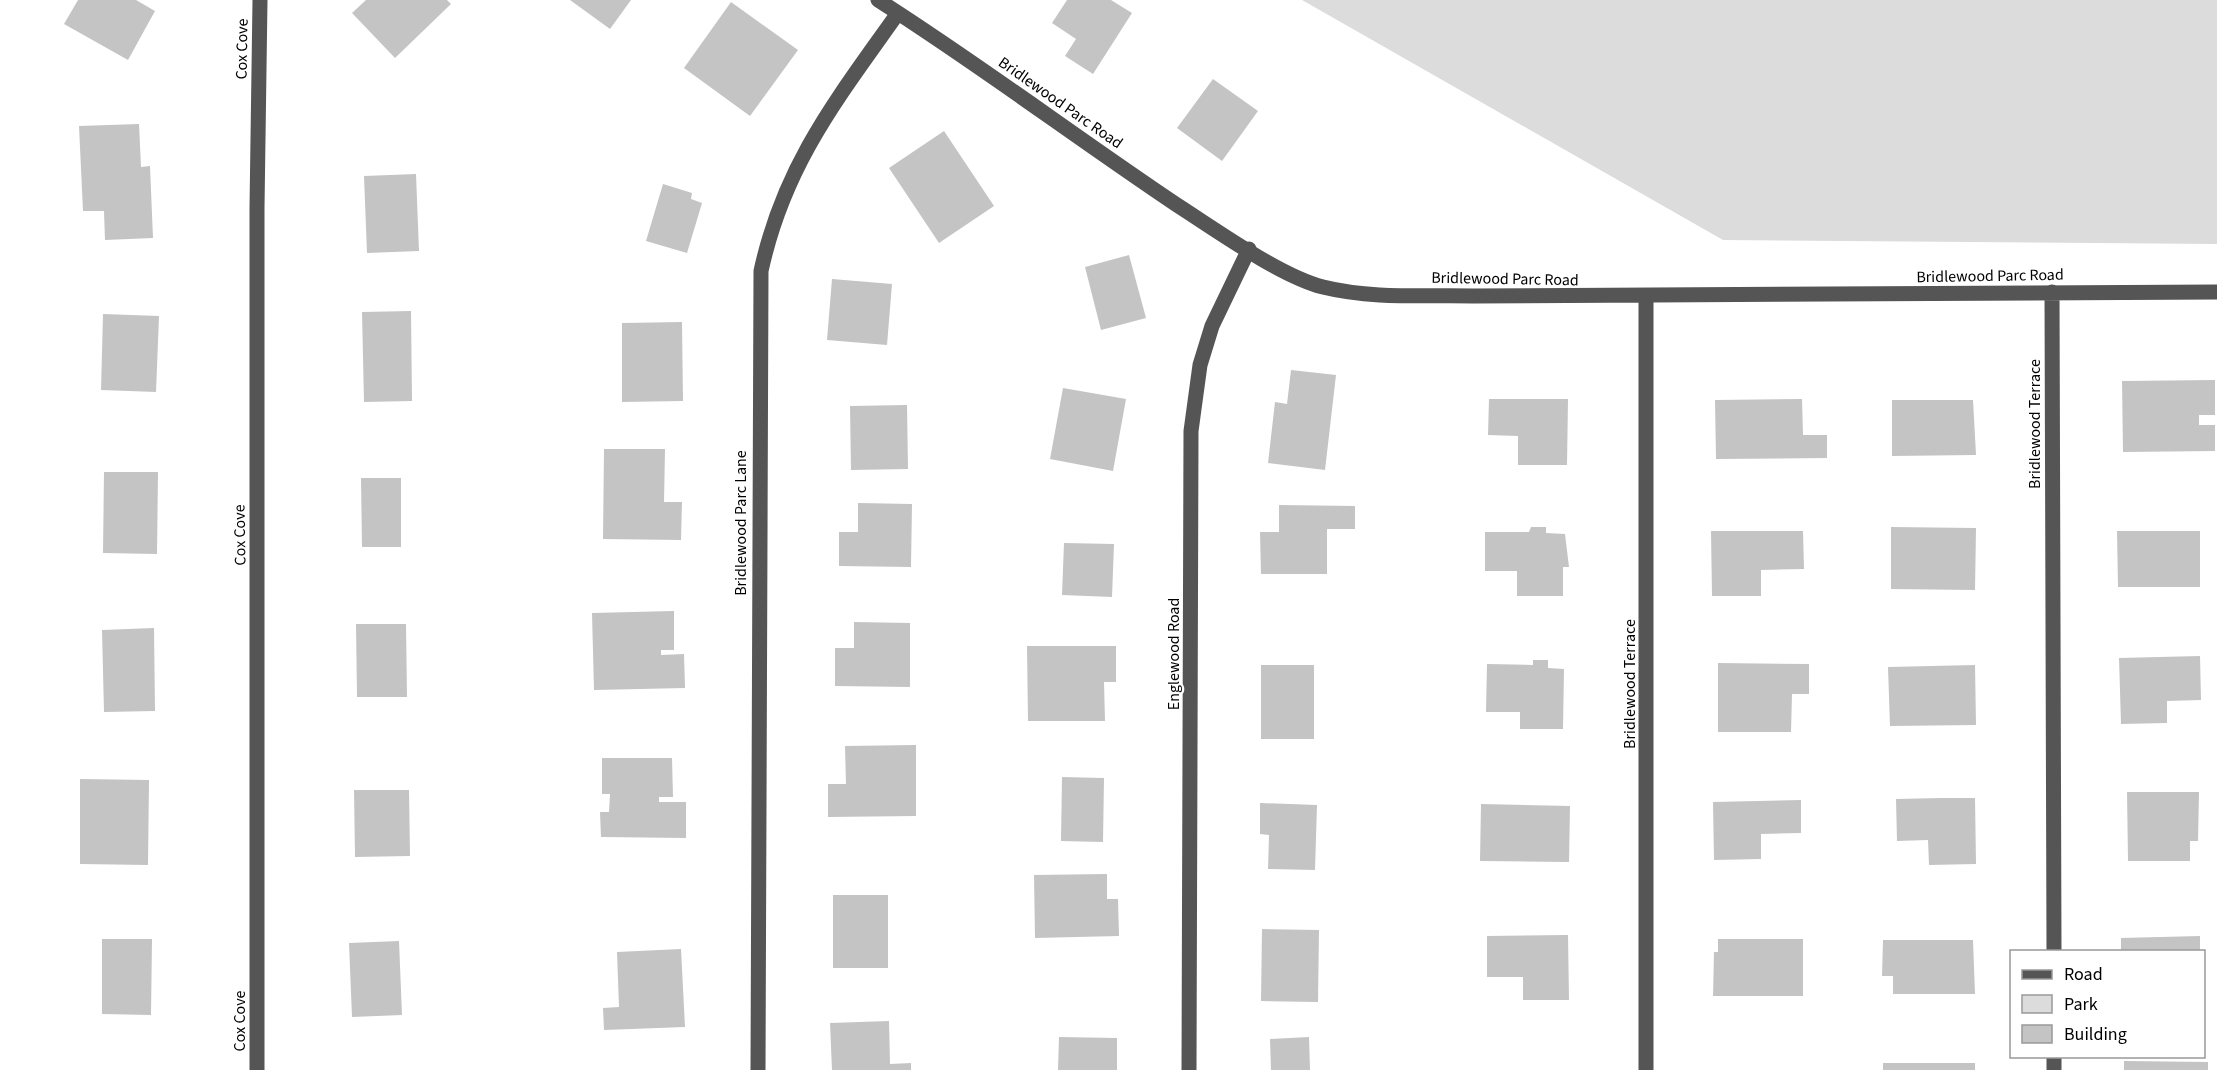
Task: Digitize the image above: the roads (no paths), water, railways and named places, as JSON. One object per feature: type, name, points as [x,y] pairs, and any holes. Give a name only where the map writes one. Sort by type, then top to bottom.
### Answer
[{"type":"street","name":"Cox Cove","points":[[257,1070],[257,208],[260,0]]},
{"type":"street","name":"Bridlewood Parc Road","points":[[878,0],[1139,179],[1249,249],[1294,275],[1335,288],[1405,294],[1646,297],[2217,292]]},
{"type":"street","name":"Bridlewood Parc Lane","points":[[758,1070],[761,271],[769,232],[788,181],[820,123],[898,13]]},
{"type":"street","name":"Englewood Road","points":[[1189,1070],[1191,432],[1200,365],[1212,326],[1249,249]]},
{"type":"street","name":"Bridlewood Terrace","points":[[2052,292],[2054,950]]},
{"type":"street","name":"Bridlewood Terrace","points":[[1646,297],[1646,1070]]}]
